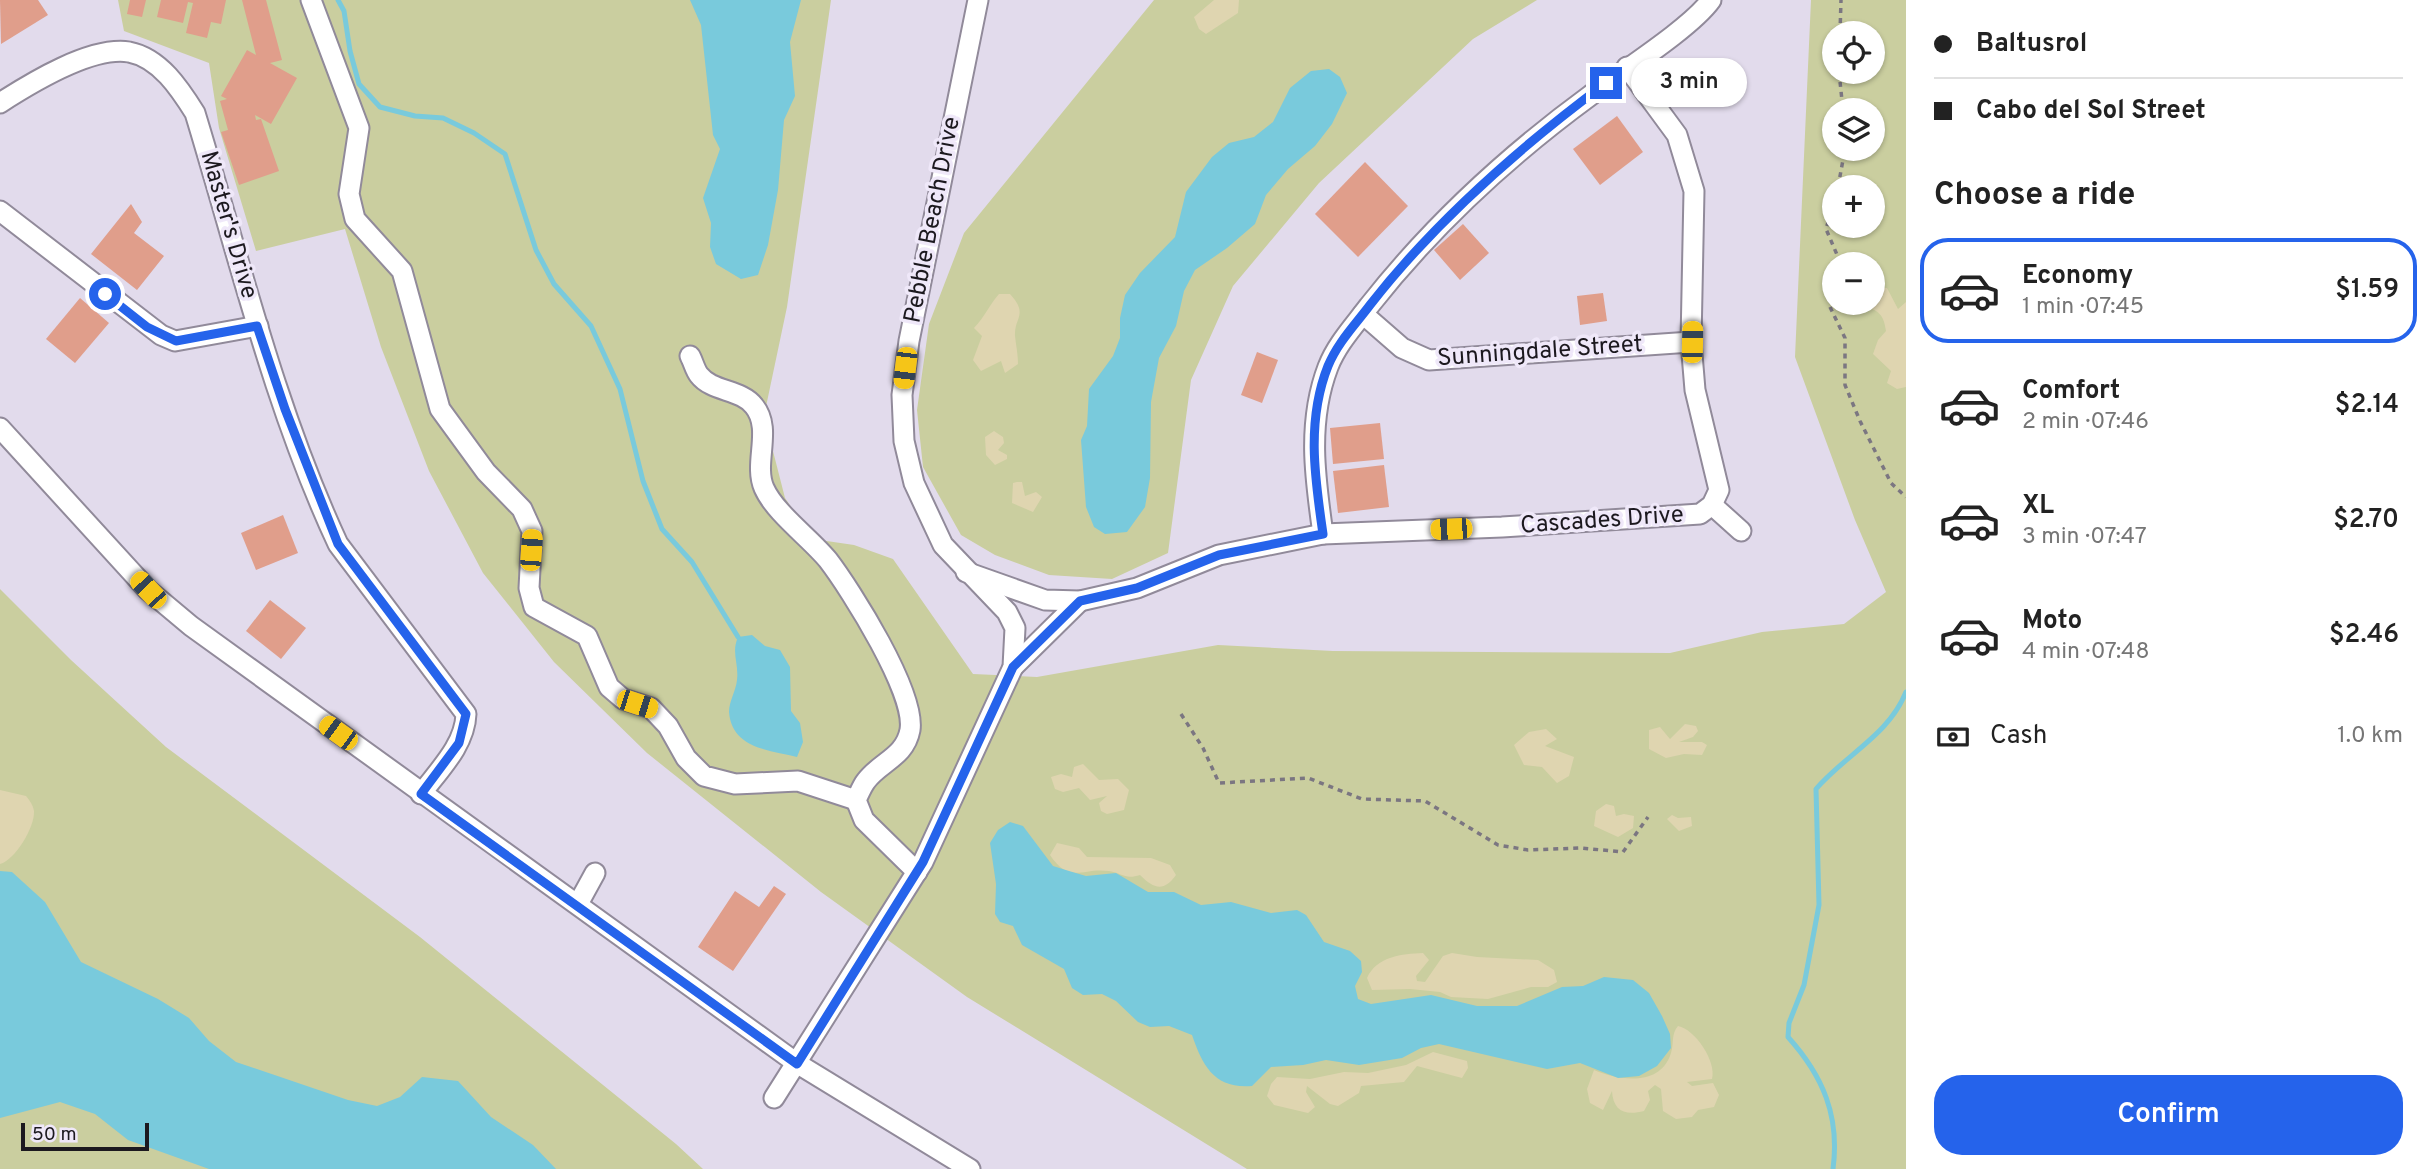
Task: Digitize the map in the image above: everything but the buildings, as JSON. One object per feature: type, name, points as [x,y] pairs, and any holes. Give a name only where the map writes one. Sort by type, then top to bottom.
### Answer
[{"type":"street","points":[[311,0],[359,128],[349,194],[355,219],[402,271],[440,409],[486,472],[522,509],[533,531],[529,588],[534,607],[587,636],[609,687],[623,699],[651,708],[668,726],[686,758],[704,776],[735,784],[797,781],[856,800]]},
{"type":"street","name":"Pebble Beach Drive","points":[[774,1098],[917,872],[1013,667],[1014,628],[1007,612],[943,545],[914,483],[904,441],[902,396],[909,341],[978,0]]},
{"type":"street","points":[[1323,534],[1313,465],[1319,397],[1328,366],[1343,337],[1396,271],[1509,160],[1711,0]]},
{"type":"street","name":"Master's Drive","points":[[0,103],[58,70],[111,52],[131,52],[154,64],[178,86],[195,113],[257,326],[290,422],[338,544],[466,714],[459,743],[421,794]]},
{"type":"street","name":"Cascades Drive","points":[[966,572],[1045,600],[1080,601],[1137,588],[1219,555],[1323,534],[1502,527],[1700,514],[1712,505],[1719,490],[1695,390],[1692,342],[1694,191],[1677,135],[1627,67]]},
{"type":"street","points":[[0,211],[161,335],[176,341],[257,326]]},
{"type":"street","name":"Sunningdale Street","points":[[1363,314],[1416,357],[1443,361],[1692,342]]},
{"type":"street","points":[[690,356],[699,375],[711,384],[744,397],[755,406],[762,424],[760,474],[765,490],[828,560],[876,630],[904,698],[910,730],[897,756],[866,780],[856,800],[864,820],[917,872]]},
{"type":"street","points":[[0,428],[168,609],[797,1064],[970,1169]]},
{"type":"street","points":[[1712,505],[1741,531]]},
{"type":"street","points":[[1013,667],[1080,601]]},
{"type":"street","points":[[578,904],[596,873]]},
{"type":"path","points":[[1840,21],[1841,0]]},
{"type":"path","points":[[1834,315],[1845,338],[1845,385],[1891,483],[1906,497]]},
{"type":"path","points":[[1181,714],[1203,748],[1219,783],[1308,778],[1362,799],[1425,800],[1498,845],[1528,850],[1581,848],[1623,852],[1648,817]]},
{"type":"green space","points":[[118,0],[831,0],[787,307],[764,416],[785,498],[813,539],[854,545],[893,559],[973,674],[1037,677],[1218,645],[1333,651],[1670,653],[1762,632],[1844,624],[1886,592],[1855,520],[1795,357],[1811,0],[1906,0],[1906,1169],[1247,1169],[967,997],[821,892],[647,753],[554,662],[483,573],[429,471],[381,347],[345,229],[256,251],[219,128],[209,63],[124,31]]},
{"type":"green space","points":[[1154,0],[1537,0],[1473,39],[1319,183],[1233,286],[1191,380],[1168,553],[1112,579],[1049,575],[995,555],[961,535],[923,467],[917,410],[929,324],[964,233]]},
{"type":"green space","points":[[0,589],[71,660],[166,747],[420,937],[676,1144],[703,1169],[0,1169]]},
{"type":"sand","points":[[1214,0],[1239,0],[1238,13],[1206,34],[1199,29],[1194,17]]},
{"type":"sand","points":[[1885,288],[1898,309],[1906,302],[1906,387],[1897,389],[1887,383],[1891,371],[1873,354],[1878,340],[1886,331],[1881,316],[1885,315]]},
{"type":"sand","points":[[999,294],[1010,294],[1020,312],[1015,330],[1018,364],[1005,373],[1001,361],[981,371],[973,360],[982,336],[974,328]]},
{"type":"sand","points":[[994,431],[1003,437],[1004,443],[998,450],[1007,455],[1007,459],[995,465],[986,455],[985,437]]},
{"type":"sand","points":[[1022,482],[1025,496],[1036,492],[1042,497],[1033,512],[1012,503],[1013,483]]},
{"type":"sand","points":[[1685,724],[1696,726],[1698,731],[1693,737],[1679,742],[1702,742],[1707,745],[1702,755],[1684,754],[1666,758],[1649,749],[1649,730],[1660,727],[1670,739]]},
{"type":"sand","points":[[1546,729],[1557,739],[1545,746],[1574,757],[1569,776],[1557,783],[1542,767],[1524,765],[1514,745],[1529,732]]},
{"type":"sand","points":[[1083,764],[1099,780],[1118,779],[1129,790],[1124,810],[1107,814],[1101,811],[1099,803],[1107,796],[1090,800],[1079,788],[1063,792],[1055,789],[1051,777],[1061,774],[1072,777],[1074,767]]},
{"type":"sand","points":[[0,790],[26,796],[34,811],[23,842],[12,856],[0,864]]},
{"type":"sand","points":[[1606,804],[1614,806],[1616,816],[1634,816],[1633,828],[1618,837],[1594,826],[1596,811]]},
{"type":"sand","points":[[1672,815],[1678,818],[1691,817],[1692,826],[1679,831],[1667,819]]},
{"type":"sand","points":[[1057,843],[1079,848],[1087,857],[1151,858],[1170,865],[1176,875],[1167,884],[1159,887],[1140,875],[1127,876],[1100,870],[1070,872],[1064,870],[1050,855]]},
{"type":"sand","points":[[1423,953],[1429,960],[1416,976],[1417,981],[1425,982],[1443,956],[1452,953],[1538,960],[1554,970],[1557,982],[1548,987],[1531,987],[1488,999],[1451,997],[1440,992],[1410,989],[1372,990],[1367,978],[1377,965],[1391,958]]},
{"type":"sand","points":[[1678,1026],[1685,1028],[1698,1040],[1708,1056],[1713,1072],[1712,1079],[1687,1082],[1692,1086],[1713,1083],[1719,1095],[1714,1107],[1698,1110],[1692,1117],[1676,1119],[1663,1111],[1661,1089],[1655,1085],[1648,1091],[1650,1100],[1644,1111],[1631,1113],[1621,1110],[1615,1103],[1612,1091],[1603,1110],[1590,1103],[1587,1089],[1594,1070],[1626,1078],[1658,1072],[1671,1053]]},
{"type":"sand","points":[[1433,1052],[1467,1061],[1468,1068],[1462,1078],[1417,1066],[1404,1082],[1361,1086],[1359,1093],[1338,1106],[1330,1104],[1307,1086],[1306,1092],[1315,1107],[1308,1113],[1274,1105],[1267,1096],[1277,1077],[1310,1079],[1344,1072],[1368,1073],[1406,1065]]},
{"type":"water","points":[[690,0],[801,0],[790,42],[795,96],[784,120],[778,190],[768,245],[758,275],[741,279],[716,264],[710,247],[711,223],[703,198],[720,149],[713,135],[701,25]]},
{"type":"water","points":[[1329,69],[1340,77],[1347,93],[1332,124],[1315,146],[1288,169],[1266,195],[1255,224],[1195,270],[1184,291],[1176,326],[1159,358],[1151,402],[1150,478],[1145,507],[1127,532],[1105,534],[1094,527],[1086,507],[1081,440],[1087,426],[1089,389],[1113,356],[1120,338],[1120,318],[1125,295],[1140,273],[1175,237],[1186,192],[1212,157],[1229,143],[1254,137],[1273,122],[1290,88],[1311,71]]},
{"type":"water","points":[[752,635],[765,646],[780,650],[790,667],[791,711],[800,723],[803,742],[797,757],[754,746],[737,734],[732,724],[729,712],[737,680],[736,643],[738,637]]},
{"type":"water","points":[[1010,822],[1023,826],[1053,866],[1069,871],[1086,876],[1116,873],[1148,892],[1174,892],[1201,905],[1231,902],[1271,913],[1297,910],[1306,915],[1324,942],[1350,951],[1361,961],[1362,972],[1355,986],[1358,999],[1371,1004],[1431,995],[1477,1006],[1517,1006],[1562,987],[1583,986],[1604,977],[1633,980],[1649,993],[1662,1016],[1670,1034],[1671,1048],[1657,1066],[1639,1076],[1618,1078],[1580,1063],[1547,1069],[1439,1044],[1421,1048],[1402,1058],[1359,1065],[1326,1060],[1271,1067],[1252,1086],[1229,1084],[1212,1074],[1192,1035],[1169,1026],[1150,1027],[1138,1022],[1116,1001],[1102,994],[1083,995],[1072,988],[1064,969],[1022,945],[1013,926],[1000,922],[995,914],[996,884],[990,843],[998,830]]},
{"type":"water","points":[[0,871],[12,872],[45,902],[81,962],[158,999],[189,1018],[209,1041],[236,1062],[348,1100],[377,1106],[400,1097],[422,1077],[458,1081],[491,1117],[533,1145],[556,1169],[209,1169],[128,1140],[95,1114],[60,1102],[0,1118]]},
{"type":"waterway","points":[[338,0],[344,11],[350,51],[359,84],[380,107],[415,116],[443,118],[474,133],[505,154],[536,250],[554,284],[591,326],[620,389],[643,481],[662,529],[692,562],[738,637]]},
{"type":"waterway","points":[[1833,1169],[1834,1132],[1826,1098],[1811,1067],[1788,1037],[1789,1023],[1804,985],[1819,905],[1816,789],[1878,733],[1889,721],[1906,692]]},
{"type":"route","points":[[105,294],[147,327],[176,341],[257,326],[323,513],[338,544],[458,699],[466,714],[459,743],[421,794],[578,904],[797,1064],[923,862],[1013,667],[1080,601],[1137,588],[1219,555],[1323,534],[1313,465],[1315,432],[1319,397],[1328,366],[1343,337],[1396,271],[1449,217],[1509,160],[1606,83]]}]
